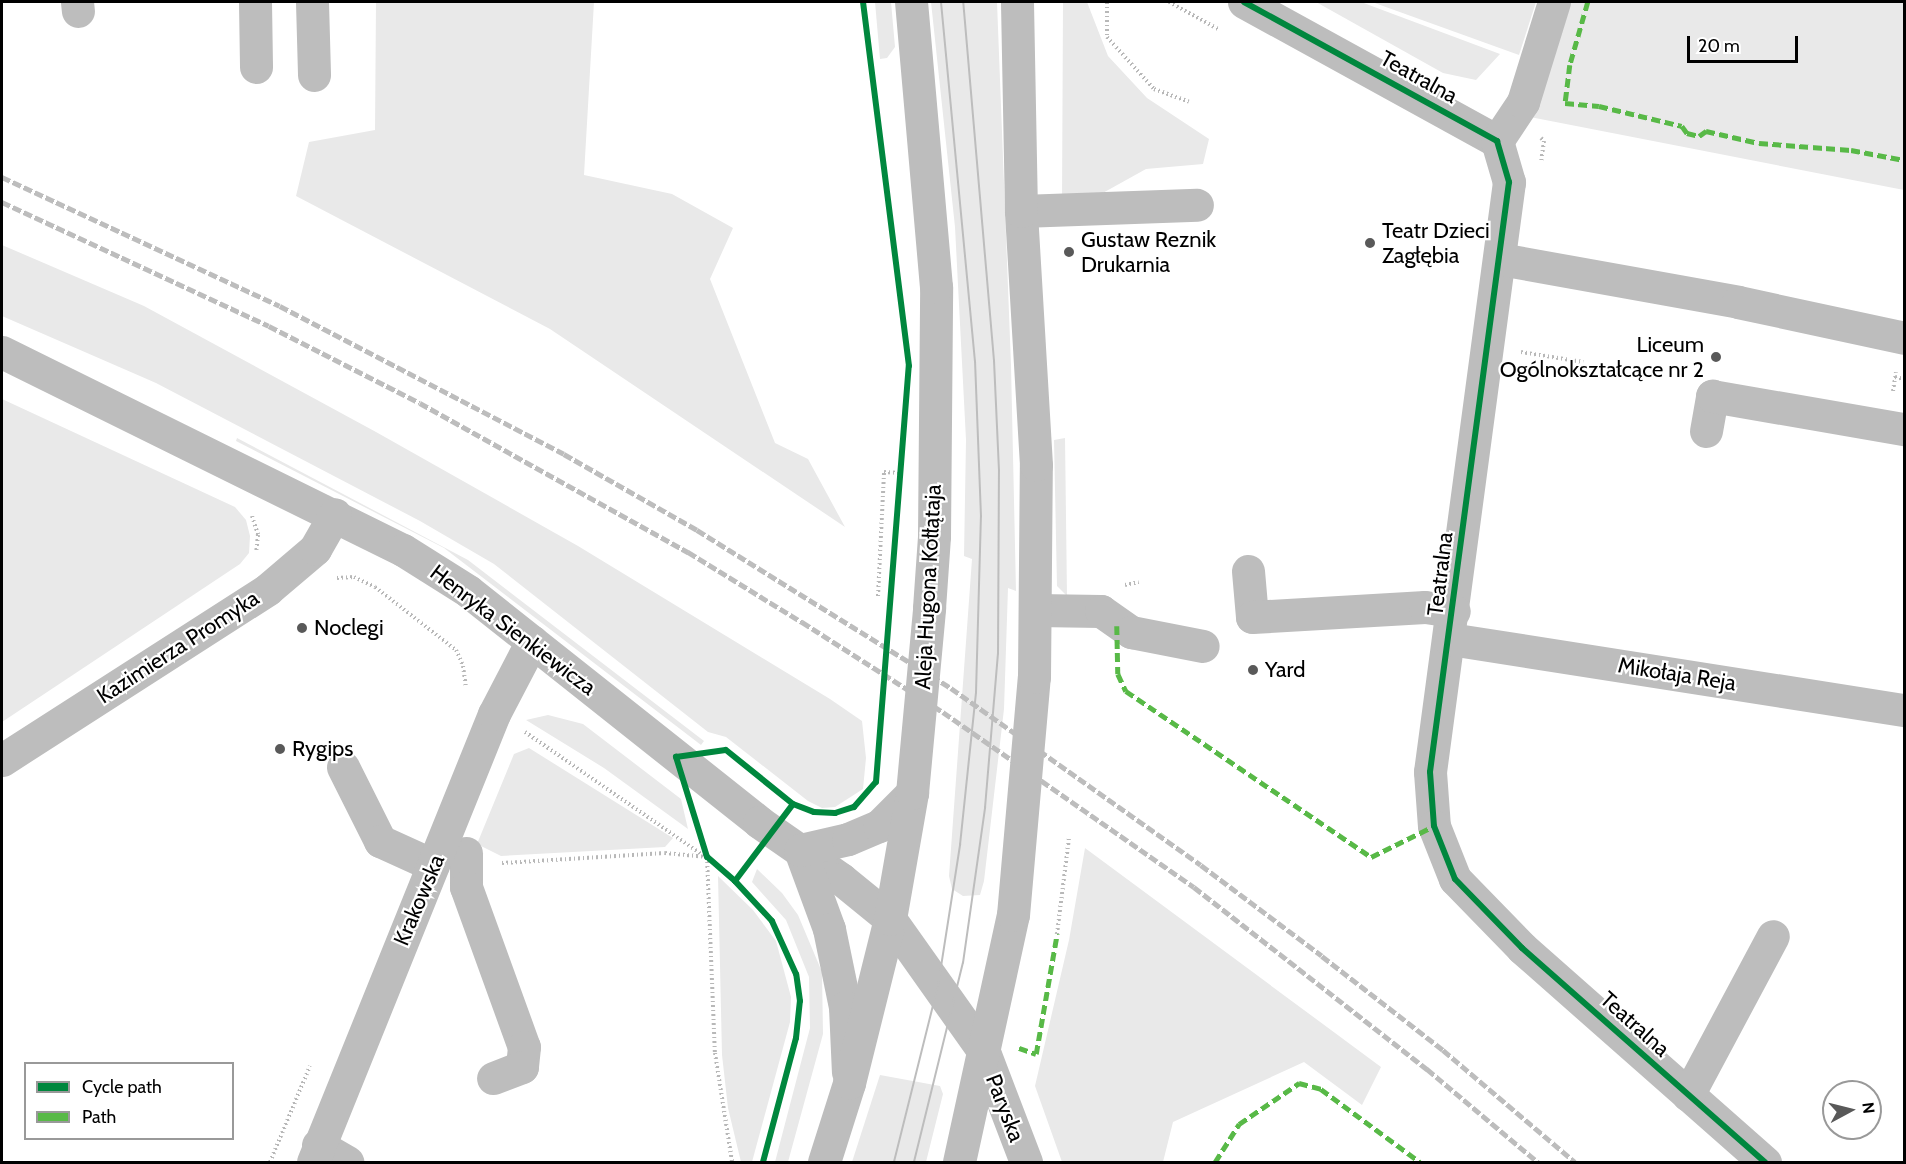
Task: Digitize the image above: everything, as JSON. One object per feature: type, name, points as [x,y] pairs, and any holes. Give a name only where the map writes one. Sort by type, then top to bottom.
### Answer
[{"type":"street","points":[[255,2],[256,67]]},
{"type":"street","points":[[312,2],[314,75]]},
{"type":"street","name":"Aleja Hugona Kołłątaja","points":[[824,1162],[849,1083],[890,919],[914,777],[929,608],[934,536],[936,287],[911,2]]},
{"type":"street","points":[[959,1162],[1013,915],[1023,832],[1034,678],[1037,610],[1036,465],[1021,211],[1017,2]]},
{"type":"street","name":"Teatralna","points":[[1244,2],[1504,132],[1509,182],[1452,625],[1430,772],[1434,826],[1455,879],[1522,948],[1765,1162]]},
{"type":"street","points":[[1504,132],[1523,102],[1554,2]]},
{"type":"street","points":[[1021,211],[1197,205]]},
{"type":"street","points":[[1500,259],[1738,302],[1905,338]]},
{"type":"street","name":"Henryka Sienkiewicza","points":[[2,352],[334,514],[403,550],[458,585],[759,822],[800,850],[890,919]]},
{"type":"street","points":[[1706,431],[1712,396],[1905,429]]},
{"type":"street","name":"Kazimierza Promyka","points":[[2,760],[268,589],[315,549],[334,514]]},
{"type":"street","name":"Mikołaja Reja","points":[[1248,571],[1252,618],[1425,607],[1452,625],[1905,710]]},
{"type":"street","points":[[1037,610],[1101,611],[1131,632],[1203,646]]},
{"type":"street","name":"Krakowska","points":[[315,1154],[454,855],[494,714],[532,641]]},
{"type":"street","points":[[343,767],[380,841],[454,855],[502,928]]},
{"type":"street","points":[[849,1083],[845,1007],[829,929],[800,850],[879,826],[914,777]]},
{"type":"street","points":[[454,855],[524,1047],[522,1067],[492,1078]]},
{"type":"street","name":"Paryska","points":[[890,919],[984,1052],[1026,1162]]},
{"type":"street","points":[[1688,1095],[1773,936]]},
{"type":"street","points":[[315,1154],[348,1162]]},
{"type":"path","points":[[1107,2],[1107,37],[1154,89],[1189,102]]},
{"type":"path","points":[[1169,2],[1220,30]]},
{"type":"path","points":[[1504,132],[1544,141],[1539,174]]},
{"type":"path","points":[[1518,364],[1521,341]]},
{"type":"path","points":[[1520,352],[1583,362]]},
{"type":"path","points":[[1896,377],[1905,379]]},
{"type":"path","points":[[878,596],[884,472],[901,474]]},
{"type":"path","points":[[246,509],[258,535],[256,554],[250,561]]},
{"type":"path","points":[[332,581],[354,577],[375,587],[456,650],[463,666],[465,700]]},
{"type":"path","points":[[522,730],[707,857]]},
{"type":"path","points":[[1057,934],[1069,838]]},
{"type":"path","points":[[704,846],[707,857],[715,1053],[732,1162]]},
{"type":"path","points":[[454,855],[495,863],[665,854],[707,857]]},
{"type":"path","points":[[270,1162],[313,1059]]},
{"type":"shaded area","points":[[376,2],[594,2],[584,175],[672,194],[733,228],[710,279],[775,443],[808,459],[845,527],[550,329],[296,196],[309,142],[375,130]]},
{"type":"shaded area","points":[[875,2],[891,2],[895,47],[887,58],[880,59]]},
{"type":"shaded area","points":[[931,2],[997,2],[1011,365],[1016,591],[1008,588],[1004,709],[984,881],[980,895],[963,896],[952,889],[949,876],[972,559],[964,556],[966,440],[955,227]]},
{"type":"shaded area","points":[[1063,2],[1087,2],[1108,56],[1147,98],[1209,139],[1203,164],[1146,169],[1092,199],[1062,201]]},
{"type":"shaded area","points":[[1316,2],[1361,2],[1500,54],[1476,80],[1443,73]]},
{"type":"shaded area","points":[[1372,2],[1536,2],[1519,55]]},
{"type":"shaded area","points":[[1566,2],[1904,2],[1904,190],[1530,117]]},
{"type":"shaded area","points":[[2,245],[144,306],[376,432],[578,546],[830,699],[862,721],[866,758],[863,789],[835,807],[822,808],[808,801],[726,737],[708,732],[494,564],[420,521],[156,383],[2,316]]},
{"type":"shaded area","points":[[2,399],[235,507],[246,520],[250,536],[249,553],[240,564],[2,722]]},
{"type":"shaded area","points":[[237,438],[468,560],[704,741],[701,745],[444,548],[236,441]]},
{"type":"shaded area","points":[[1065,438],[1067,596],[1057,586],[1054,440]]},
{"type":"shaded area","points":[[548,715],[583,724],[681,799],[688,829],[604,768],[526,720]]},
{"type":"shaded area","points":[[529,748],[673,838],[665,847],[501,856],[477,844],[514,754]]},
{"type":"shaded area","points":[[1085,848],[1381,1067],[1362,1105],[1304,1062],[1173,1122],[1163,1162],[1062,1162],[1035,1086],[1069,940]]},
{"type":"shaded area","points":[[757,869],[782,893],[798,915],[822,972],[823,1034],[788,1162],[775,1162],[810,1028],[809,977],[786,920],[752,882]]},
{"type":"shaded area","points":[[718,876],[753,910],[776,941],[791,997],[790,1022],[752,1162],[741,1162],[728,1108],[722,1055]]},
{"type":"shaded area","points":[[880,1075],[940,1086],[943,1094],[926,1162],[852,1162]]},
{"type":"tram line","points":[[894,1162],[938,986],[960,845],[976,693],[981,517],[975,362],[941,2]]},
{"type":"tram line","points":[[914,1162],[963,963],[985,808],[998,654],[999,471],[994,361],[963,2]]},
{"type":"railway","points":[[2,177],[280,306],[564,454],[697,530],[951,688],[1201,865],[1322,956],[1443,1050],[1575,1162]]},
{"type":"railway","points":[[2,202],[269,326],[420,403],[688,552],[802,622],[943,712],[1194,887],[1427,1069],[1538,1162]]},
{"type":"marked path","points":[[1588,2],[1570,65],[1565,103],[1599,106],[1682,126],[1687,133],[1699,136],[1706,131],[1759,143],[1851,150],[1904,160]]},
{"type":"marked path","points":[[1117,626],[1118,674],[1126,691],[1371,857],[1434,826]]},
{"type":"marked path","points":[[1019,1048],[1036,1054],[1057,934]]},
{"type":"marked path","points":[[1215,1162],[1239,1124],[1299,1083],[1321,1089],[1420,1162]]},
{"type":"cycle path","points":[[763,1162],[796,1038],[800,1001],[796,974],[772,921],[735,881],[707,857],[676,757],[726,750],[793,804],[814,812],[835,813],[854,807],[876,782],[909,366],[863,2]]},
{"type":"cycle path","points":[[1244,2],[1497,141],[1509,182],[1430,772],[1434,826],[1455,879],[1522,948],[1765,1162]]},
{"type":"cycle path","points":[[735,881],[793,804]]},
{"type":"place","name":"Teatr Dzieci Zagłębia","points":[[1370,243]]},
{"type":"place","name":"Gustaw Reznik Drukarnia","points":[[1069,252]]},
{"type":"place","name":"Liceum Ogólnokształcące nr 2","points":[[1716,357]]},
{"type":"place","name":"Noclegi","points":[[302,628]]},
{"type":"place","name":"Yard","points":[[1253,670]]},
{"type":"place","name":"Rygips","points":[[280,749]]}]
